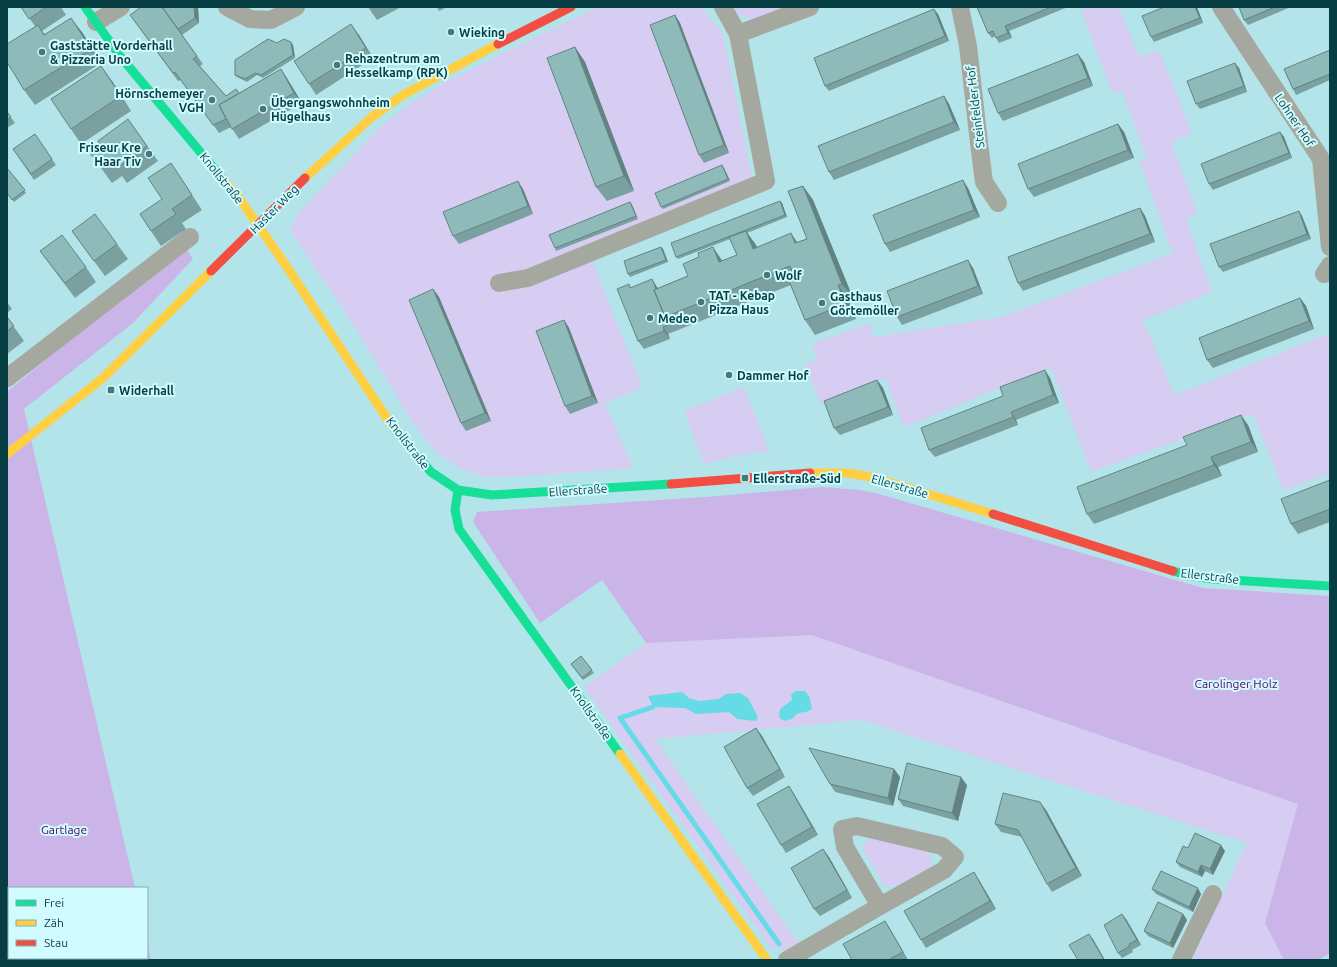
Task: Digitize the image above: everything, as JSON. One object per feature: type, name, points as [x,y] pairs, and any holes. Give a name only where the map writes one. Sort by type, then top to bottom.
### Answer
[{"type":"street","name":"Knollstraße","points":[[85,7],[120,56],[226,181],[258,224],[395,430],[431,472],[458,490],[454,514],[459,529],[767,960]]},
{"type":"street","points":[[96,22],[121,7]]},
{"type":"street","points":[[227,7],[250,19],[270,20],[296,7]]},
{"type":"street","name":"Haster Weg","points":[[7,454],[103,378],[286,196],[372,117],[403,95],[571,7]]},
{"type":"street","points":[[499,283],[528,278],[766,181],[738,34],[723,7]]},
{"type":"street","points":[[738,34],[810,7]]},
{"type":"street","name":"Steinfelder Hof","points":[[960,7],[968,46],[984,182],[998,203]]},
{"type":"street","name":"Lohner Hof","points":[[1220,7],[1321,159],[1330,247]]},
{"type":"street","points":[[7,378],[190,237]]},
{"type":"street","name":"Ellerstraße","points":[[458,490],[492,495],[822,472],[862,475],[887,481],[1187,575],[1213,579],[1330,586]]},
{"type":"street","points":[[787,960],[944,870],[954,857],[942,846],[857,826],[842,829],[845,847],[880,906]]},
{"type":"street","points":[[1181,960],[1213,894]]},
{"type":"shaded area","points":[[597,7],[701,7],[723,34],[753,182],[587,247],[642,387],[605,403],[633,468],[513,477],[486,477],[461,469],[437,453],[413,423],[353,324],[290,230],[298,214],[379,128],[410,104],[449,80]]},
{"type":"shaded area","points":[[735,7],[797,7],[757,21],[739,14]]},
{"type":"shaded area","points":[[1090,7],[1119,7],[1139,57],[1159,50],[1192,133],[1171,142],[1198,214],[1186,219],[1212,292],[1143,320],[1175,395],[1330,333],[1330,473],[1284,491],[1253,414],[1091,472],[1051,367],[904,427],[885,378],[821,404],[805,364],[818,359],[812,344],[869,323],[874,337],[1001,317],[1173,253],[1139,161],[1147,158],[1122,91],[1113,94],[1081,10]]},
{"type":"shaded area","points":[[744,387],[769,451],[740,455],[704,464],[684,411]]},
{"type":"shaded area","points":[[812,635],[1298,804],[1265,923],[1284,960],[1192,960],[1247,843],[861,720],[655,739],[799,944],[787,950],[771,948],[584,687],[646,643]]},
{"type":"shaded area","points":[[873,837],[925,850],[932,858],[930,869],[896,886],[884,885],[863,850],[865,841]]},
{"type":"green space","name":"Gartlage","points":[[184,245],[193,259],[133,323],[24,409],[135,887],[8,887],[8,959],[148,959],[148,948],[151,960],[7,960],[7,392]]},
{"type":"green space","name":"Carolinger Holz","points":[[822,487],[860,490],[879,494],[1203,588],[1330,596],[1330,953],[1318,960],[1284,960],[1265,923],[1298,804],[812,635],[646,643],[602,580],[540,623],[473,522],[477,512],[705,497]]},
{"type":"water","points":[[795,691],[805,691],[810,698],[812,709],[806,712],[798,713],[792,719],[784,721],[779,717],[780,709],[792,700],[791,695]]},
{"type":"water","points":[[682,692],[689,698],[699,701],[719,699],[726,694],[740,693],[748,698],[758,717],[756,721],[737,719],[729,712],[696,714],[685,708],[653,707],[648,696]]},
{"type":"building","points":[[21,7],[46,7],[29,19]]},
{"type":"building","points":[[141,7],[162,7],[197,56],[193,59],[226,96],[236,89],[239,93],[219,105],[226,119],[213,125],[175,72],[173,73],[130,15]]},
{"type":"building","points":[[162,7],[194,7],[195,18],[178,29]]},
{"type":"building","points":[[977,7],[1051,7],[1005,26],[1008,33],[996,38],[993,31],[988,33]]},
{"type":"building","points":[[1164,7],[1195,7],[1200,18],[1151,37],[1142,16]]},
{"type":"building","points":[[1239,7],[1275,7],[1244,20]]},
{"type":"building","points":[[934,9],[945,36],[825,86],[814,58]]},
{"type":"building","points":[[675,15],[724,145],[699,155],[650,25]]},
{"type":"building","points":[[71,18],[91,49],[24,90],[7,62],[7,44],[38,25],[44,35]]},
{"type":"building","points":[[351,24],[366,48],[309,84],[294,61]]},
{"type":"building","points":[[268,39],[277,43],[284,39],[291,42],[293,55],[261,75],[255,73],[245,79],[235,75],[235,60]]},
{"type":"building","points":[[575,47],[624,176],[596,187],[547,58]]},
{"type":"building","points":[[1330,50],[1330,74],[1293,89],[1284,69]]},
{"type":"building","points":[[1078,54],[1088,78],[998,113],[988,89]]},
{"type":"building","points":[[1235,63],[1244,86],[1196,104],[1187,81]]},
{"type":"building","points":[[101,66],[121,96],[71,129],[51,99]]},
{"type":"building","points":[[281,69],[294,93],[232,129],[219,105]]},
{"type":"building","points":[[944,96],[954,122],[829,172],[818,146]]},
{"type":"building","points":[[7,112],[11,117],[7,120]]},
{"type":"building","points":[[128,119],[147,146],[117,168],[112,161],[102,168],[90,153],[101,145],[98,141]]},
{"type":"building","points":[[1118,124],[1128,150],[1028,189],[1018,164]]},
{"type":"building","points":[[1280,132],[1289,153],[1209,184],[1201,164]]},
{"type":"building","points":[[35,134],[52,159],[31,174],[13,149]]},
{"type":"building","points":[[171,163],[192,195],[172,209],[176,214],[151,231],[140,214],[162,199],[148,178]]},
{"type":"building","points":[[722,165],[728,179],[661,207],[655,193]]},
{"type":"building","points":[[7,168],[25,190],[12,200],[7,193]]},
{"type":"building","points":[[963,180],[974,210],[885,244],[873,215]]},
{"type":"building","points":[[518,181],[528,206],[453,236],[443,212]]},
{"type":"building","points":[[803,186],[842,284],[838,285],[846,304],[805,320],[789,281],[795,278],[790,266],[665,317],[654,290],[688,276],[683,264],[699,257],[698,253],[713,247],[719,262],[737,255],[729,237],[746,231],[753,249],[791,233],[795,243],[807,239],[788,191]]},
{"type":"building","points":[[780,201],[785,215],[676,257],[671,243]]},
{"type":"building","points":[[630,202],[636,216],[555,248],[549,235]]},
{"type":"building","points":[[1140,208],[1150,234],[1018,283],[1008,257]]},
{"type":"building","points":[[1299,211],[1307,234],[1219,267],[1210,244]]},
{"type":"building","points":[[95,214],[117,244],[94,261],[72,231]]},
{"type":"building","points":[[62,235],[86,267],[65,283],[40,251]]},
{"type":"building","points":[[661,247],[666,260],[628,274],[624,261]]},
{"type":"building","points":[[968,260],[978,286],[897,317],[887,291]]},
{"type":"building","name":"Medeo","points":[[652,279],[656,289],[654,290],[665,317],[670,324],[663,327],[664,331],[638,341],[617,289],[629,284],[630,288]]},
{"type":"building","points":[[433,289],[485,413],[461,423],[409,300]]},
{"type":"building","points":[[1300,298],[1309,321],[1207,360],[1199,338]]},
{"type":"building","points":[[7,317],[14,326],[7,331]]},
{"type":"building","points":[[564,320],[592,396],[565,406],[536,331]]},
{"type":"building","points":[[1045,370],[1053,395],[1011,412],[1013,417],[929,450],[921,428],[1003,396],[1000,387]]},
{"type":"building","points":[[877,380],[888,407],[834,428],[824,401]]},
{"type":"building","points":[[1241,415],[1251,442],[1211,457],[1214,465],[1087,514],[1077,487],[1187,445],[1183,437]]},
{"type":"building","points":[[1330,480],[1330,509],[1291,524],[1281,499]]},
{"type":"building","points":[[581,656],[592,670],[582,678],[571,664]]},
{"type":"building","points":[[756,728],[780,769],[747,788],[724,747]]},
{"type":"building","points":[[809,748],[894,769],[888,798],[830,784]]},
{"type":"building","points":[[907,763],[961,777],[952,813],[898,799]]},
{"type":"building","points":[[789,786],[812,827],[781,845],[757,804]]},
{"type":"building","points":[[1003,793],[1040,802],[1076,868],[1047,884],[1018,830],[995,824]]},
{"type":"building","points":[[1195,833],[1221,845],[1210,869],[1201,865],[1198,872],[1176,862],[1183,846],[1188,848]]},
{"type":"building","points":[[823,849],[847,890],[814,909],[791,868]]},
{"type":"building","points":[[1161,871],[1198,888],[1189,907],[1152,889]]},
{"type":"building","points":[[974,872],[990,901],[921,940],[904,911]]},
{"type":"building","points":[[1158,902],[1183,914],[1170,943],[1144,931]]},
{"type":"building","points":[[1122,914],[1137,940],[1129,944],[1130,946],[1118,953],[1104,925]]},
{"type":"building","points":[[885,921],[903,952],[888,960],[852,960],[843,944]]},
{"type":"building","points":[[1089,934],[1104,960],[1078,960],[1069,945]]},
{"type":"waterway","points":[[653,707],[620,718],[779,944]]},
{"type":"traffic: fast","points":[[85,7],[120,56],[222,178]]},
{"type":"traffic: fast","points":[[392,426],[431,472],[458,490],[492,495],[671,484]]},
{"type":"traffic: fast","points":[[458,490],[455,510],[459,529],[620,754]]},
{"type":"traffic: fast","points":[[1173,571],[1213,579],[1330,586]]},
{"type":"traffic: slow","points":[[305,178],[372,117],[403,95],[498,44]]},
{"type":"traffic: slow","points":[[222,178],[239,198],[285,264],[392,426]]},
{"type":"traffic: slow","points":[[7,454],[103,378],[211,271]]},
{"type":"traffic: slow","points":[[810,473],[848,473],[876,478],[993,514]]},
{"type":"traffic: slow","points":[[620,754],[767,960]]},
{"type":"traffic: jam","points":[[498,44],[571,7]]},
{"type":"traffic: jam","points":[[211,271],[305,178]]},
{"type":"traffic: jam","points":[[671,484],[810,473]]},
{"type":"traffic: jam","points":[[993,514],[1173,571]]},
{"type":"place","name":"Wieking","points":[[451,32]]},
{"type":"place","name":"Gaststätte Vorderhall & Pizzeria Uno","points":[[42,52]]},
{"type":"place","name":"Rehazentrum am Hesselkamp (RPK)","points":[[337,65]]},
{"type":"place","name":"Hörnschemeyer VGH","points":[[212,100]]},
{"type":"place","name":"Übergangswohnheim Hügelhaus","points":[[263,109]]},
{"type":"place","name":"Friseur Kre Haar Tiv","points":[[149,154]]},
{"type":"place","name":"Wolf","points":[[767,275]]},
{"type":"place","name":"TAT - Kebap Pizza Haus","points":[[701,302]]},
{"type":"place","name":"Gasthaus Görtemöller","points":[[822,303]]},
{"type":"place","name":"Medeo","points":[[650,318]]},
{"type":"place","name":"Dammer Hof","points":[[729,375]]},
{"type":"place","name":"Widerhall","points":[[111,390]]},
{"type":"place","name":"Ellerstraße-Süd","points":[[745,478]]}]
